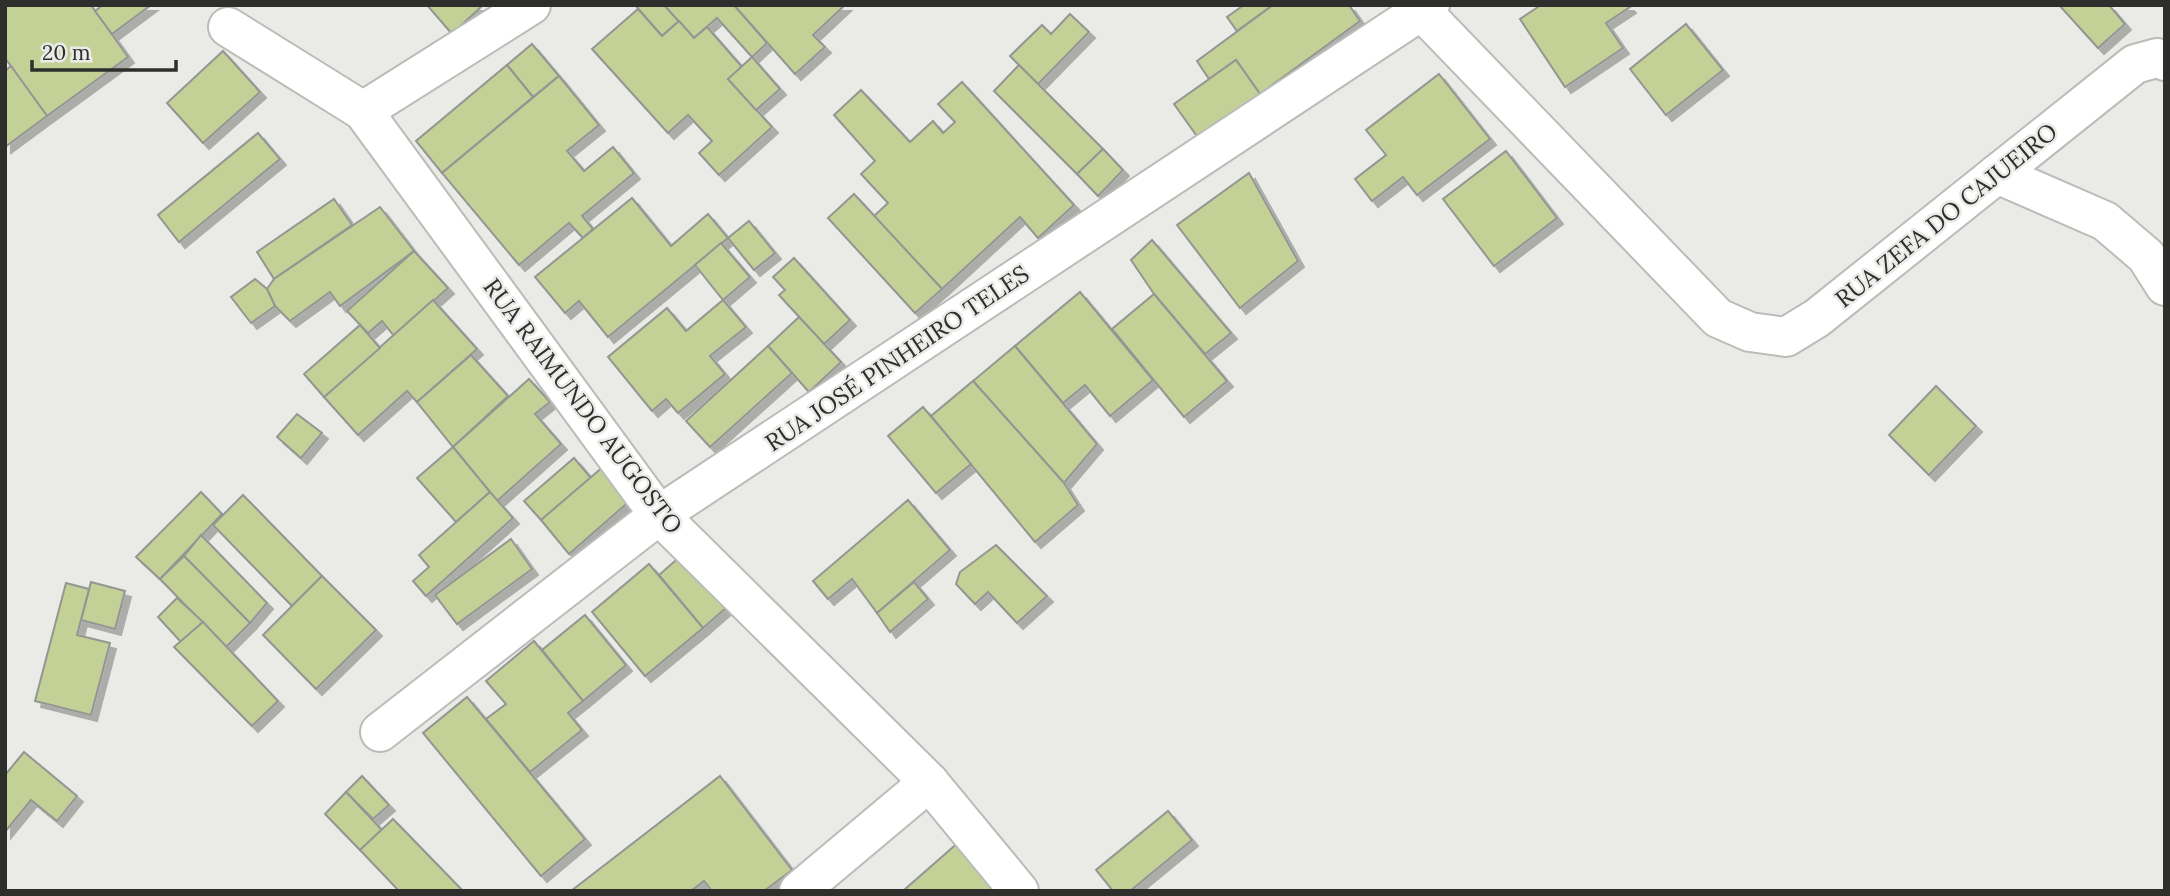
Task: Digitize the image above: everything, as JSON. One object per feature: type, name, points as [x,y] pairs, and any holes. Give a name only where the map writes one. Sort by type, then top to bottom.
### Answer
[{"type":"street","points":[[363,111],[531,5]]},
{"type":"street","name":"RUA ZEFA DO CAJUEIRO","points":[[1423,7],[1718,318],[1749,332],[1786,337],[1817,318],[2135,64],[2157,58],[2165,61]]},
{"type":"street","name":"RUA JOSÉ PINHEIRO TELES","points":[[380,732],[659,515],[1423,7]]},
{"type":"street","name":"RUA RAIMUNDO AUGOSTO","points":[[228,27],[363,111],[659,515],[929,782],[1019,891]]},
{"type":"street","points":[[1997,174],[2105,221],[2146,256],[2165,286]]},
{"type":"street","points":[[799,891],[929,782]]},
{"type":"building","points":[[5,5],[91,5],[128,57],[47,116],[5,58]]},
{"type":"building","points":[[103,5],[151,5],[112,34],[95,11]]},
{"type":"building","points":[[427,5],[483,5],[452,34]]},
{"type":"building","points":[[635,5],[664,5],[679,21],[662,36]]},
{"type":"building","points":[[664,5],[734,5],[767,43],[752,57],[717,18],[694,38]]},
{"type":"building","points":[[734,5],[845,5],[813,35],[825,47],[795,74]]},
{"type":"building","points":[[1244,5],[1273,5],[1237,31],[1227,17]]},
{"type":"building","points":[[1273,5],[1349,5],[1360,21],[1260,94],[1236,60],[1209,79],[1197,61]]},
{"type":"building","points":[[1541,5],[1628,5],[1630,7],[1606,23],[1623,48],[1565,87],[1520,19]]},
{"type":"building","points":[[2059,5],[2109,5],[2125,24],[2098,48]]},
{"type":"building","points":[[638,9],[662,36],[679,21],[694,38],[707,27],[742,67],[728,79],[772,127],[719,175],[699,153],[712,141],[688,115],[668,133],[592,49]]},
{"type":"building","points":[[1070,14],[1089,32],[1038,84],[1010,56],[1042,25],[1051,34]]},
{"type":"building","points":[[1686,24],[1723,70],[1666,115],[1630,69]]},
{"type":"building","points":[[532,44],[559,76],[533,97],[507,65]]},
{"type":"building","points":[[223,51],[260,92],[203,143],[167,103]]},
{"type":"building","points":[[752,57],[780,89],[756,110],[728,79]]},
{"type":"building","points":[[1236,60],[1260,94],[1199,139],[1174,104]]},
{"type":"building","points":[[507,65],[533,97],[442,173],[416,141]]},
{"type":"building","points":[[1019,65],[1103,149],[1077,174],[994,91]]},
{"type":"building","points":[[11,66],[47,116],[5,147],[5,71]]},
{"type":"building","points":[[1439,74],[1490,139],[1417,195],[1403,177],[1372,201],[1355,179],[1386,155],[1366,130]]},
{"type":"building","points":[[559,76],[599,125],[567,151],[584,171],[613,147],[634,173],[582,216],[593,229],[583,238],[569,223],[519,265],[442,173]]},
{"type":"building","points":[[962,82],[1074,205],[1038,238],[1020,217],[942,289],[874,216],[888,203],[861,174],[875,161],[834,115],[861,90],[910,142],[933,121],[943,133],[955,122],[938,104]]},
{"type":"building","points":[[258,133],[280,159],[179,242],[158,215]]},
{"type":"building","points":[[1103,149],[1123,170],[1098,196],[1077,174]]},
{"type":"building","points":[[1506,151],[1557,218],[1494,266],[1443,199]]},
{"type":"building","points":[[1249,173],[1298,261],[1240,308],[1177,225]]},
{"type":"building","points":[[854,194],[942,289],[915,313],[828,218]]},
{"type":"building","points":[[632,198],[671,246],[708,214],[728,238],[608,337],[579,301],[565,313],[535,277]]},
{"type":"building","points":[[334,199],[352,225],[274,279],[257,252]]},
{"type":"building","points":[[380,207],[414,251],[340,306],[330,292],[290,321],[275,306],[267,289],[274,279]]},
{"type":"building","points":[[749,221],[775,253],[754,270],[728,238]]},
{"type":"building","points":[[1152,240],[1231,333],[1205,354],[1154,294],[1131,260]]},
{"type":"building","points":[[721,243],[750,277],[723,300],[695,265]]},
{"type":"building","points":[[414,251],[448,288],[394,336],[382,321],[368,333],[347,311]]},
{"type":"building","points":[[794,258],[850,320],[824,344],[779,295],[785,290],[773,277]]},
{"type":"building","points":[[255,279],[267,289],[275,306],[251,323],[231,297]]},
{"type":"building","points":[[1080,292],[1153,380],[1110,416],[1085,385],[1063,403],[1015,346]]},
{"type":"building","points":[[1154,294],[1227,381],[1184,417],[1112,329]]},
{"type":"building","points":[[433,300],[477,349],[417,402],[407,391],[358,435],[324,397]]},
{"type":"building","points":[[723,300],[746,327],[710,356],[725,374],[678,413],[666,399],[652,411],[608,357],[667,308],[686,331]]},
{"type":"building","points":[[799,317],[841,362],[809,392],[768,346]]},
{"type":"building","points":[[360,325],[380,348],[324,397],[304,374]]},
{"type":"building","points":[[768,346],[792,373],[710,447],[686,421]]},
{"type":"building","points":[[1015,346],[1097,444],[1064,483],[973,381]]},
{"type":"building","points":[[471,355],[508,396],[453,447],[417,402]]},
{"type":"building","points":[[529,379],[550,402],[535,414],[561,444],[497,501],[453,447]]},
{"type":"building","points":[[973,381],[1064,483],[1078,505],[1035,542],[931,416]]},
{"type":"building","points":[[1936,386],[1976,426],[1929,475],[1889,435]]},
{"type":"building","points":[[923,407],[971,464],[936,493],[888,436]]},
{"type":"building","points":[[297,414],[322,433],[301,458],[277,437]]},
{"type":"building","points":[[453,447],[490,492],[456,522],[417,478]]},
{"type":"building","points":[[574,458],[591,478],[541,520],[524,501]]},
{"type":"building","points":[[604,466],[632,499],[569,554],[541,520]]},
{"type":"building","points":[[201,492],[222,514],[160,579],[136,557]]},
{"type":"building","points":[[490,492],[513,518],[426,596],[413,581],[429,567],[419,555]]},
{"type":"building","points":[[243,495],[322,576],[292,606],[213,525]]},
{"type":"building","points":[[908,500],[950,550],[877,613],[852,579],[828,599],[813,581]]},
{"type":"building","points":[[201,535],[267,603],[250,623],[184,556]]},
{"type":"building","points":[[511,539],[532,569],[457,624],[435,595]]},
{"type":"building","points":[[996,545],[1047,596],[1017,623],[988,592],[975,604],[956,584],[960,572]]},
{"type":"building","points":[[691,547],[735,600],[703,628],[659,575]]},
{"type":"building","points":[[184,556],[250,623],[226,647],[160,579]]},
{"type":"building","points":[[649,564],[703,628],[645,676],[592,612]]},
{"type":"building","points":[[322,576],[376,630],[316,689],[263,635]]},
{"type":"building","points":[[91,582],[125,591],[115,629],[81,620]]},
{"type":"building","points":[[914,582],[928,599],[890,632],[877,613]]},
{"type":"building","points":[[66,583],[89,589],[77,635],[110,643],[91,715],[35,701]]},
{"type":"building","points":[[177,598],[203,622],[181,642],[158,617]]},
{"type":"building","points":[[585,615],[626,665],[583,701],[542,650]]},
{"type":"building","points":[[203,622],[278,701],[252,726],[174,647]]},
{"type":"building","points":[[534,641],[583,701],[568,713],[582,730],[530,772],[486,719],[506,704],[486,681]]},
{"type":"building","points":[[467,697],[585,839],[541,876],[423,733]]},
{"type":"building","points":[[24,752],[77,796],[57,821],[31,800],[5,832],[5,775]]},
{"type":"building","points":[[362,776],[389,805],[373,819],[346,792]]},
{"type":"building","points":[[720,776],[792,870],[764,891],[712,891],[704,881],[691,891],[571,891]]},
{"type":"building","points":[[346,792],[382,830],[360,850],[325,814]]},
{"type":"building","points":[[1168,811],[1192,840],[1130,891],[1113,891],[1096,870]]},
{"type":"building","points":[[393,819],[463,891],[399,891],[360,850]]},
{"type":"building","points":[[960,841],[1003,891],[904,891],[904,890]]}]
